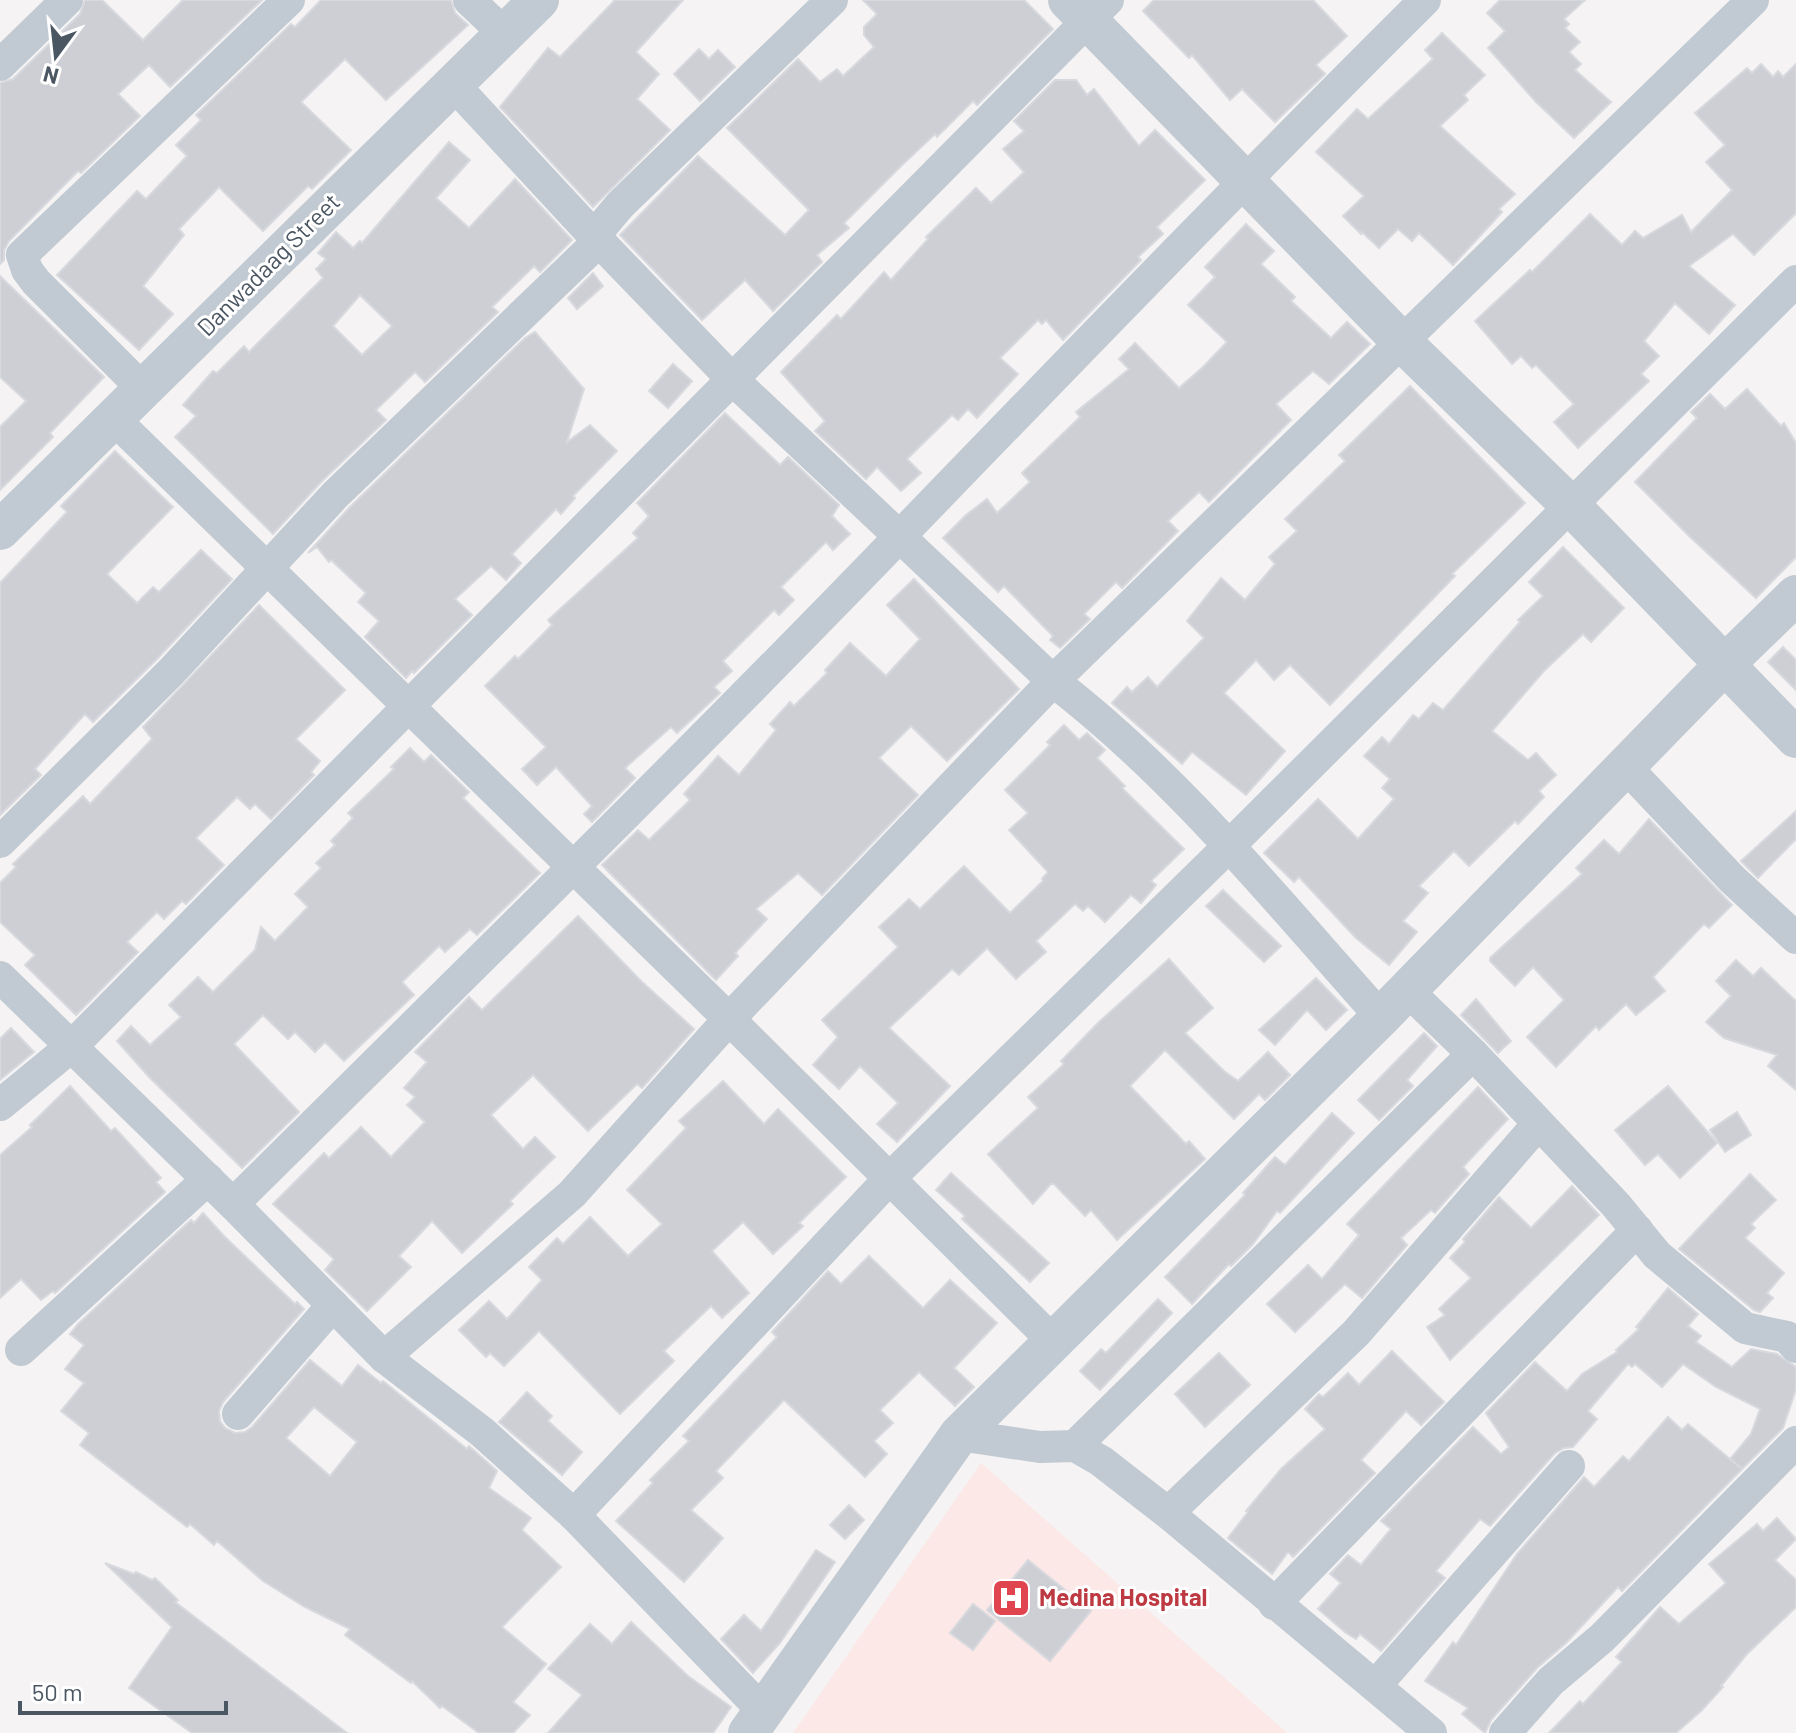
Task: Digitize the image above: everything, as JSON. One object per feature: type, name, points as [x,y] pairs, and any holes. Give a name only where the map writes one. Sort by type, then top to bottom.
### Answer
[{"type":"street","points":[[0,65],[67,0]]},
{"type":"street","points":[[143,389],[36,282],[27,270],[22,255],[289,0]]},
{"type":"street","points":[[469,0],[505,34]]},
{"type":"street","name":"Danwadaag Street","points":[[0,530],[539,0]]},
{"type":"street","points":[[0,842],[171,672],[335,495],[596,238],[620,205],[832,0]]},
{"type":"street","points":[[233,1204],[574,866],[900,536],[1244,180],[1425,0]]},
{"type":"street","points":[[384,1357],[572,1194],[729,1019],[1053,681],[1753,0]]},
{"type":"street","points":[[0,1105],[72,1046],[732,379],[1088,7],[1244,180],[1402,342],[1570,505],[1796,738]]},
{"type":"street","points":[[454,85],[732,379],[1053,681],[1094,712],[1207,822],[1228,847],[1394,1003],[1473,1054],[1657,1255],[1745,1328],[1787,1337],[1796,1347]]},
{"type":"street","points":[[574,1515],[890,1178],[1228,847],[1796,281]]},
{"type":"street","points":[[114,419],[574,866],[1054,1342]]},
{"type":"street","points":[[0,977],[208,1179],[384,1357],[482,1432],[574,1515],[755,1722],[959,1435],[1394,1003],[1796,595]]},
{"type":"street","points":[[1626,767],[1732,879],[1796,938]]},
{"type":"street","points":[[1075,1446],[1473,1054]]},
{"type":"street","points":[[1168,1513],[1356,1333],[1538,1124]]},
{"type":"street","points":[[21,1350],[208,1179]]},
{"type":"street","points":[[1274,1604],[1637,1230]]},
{"type":"street","points":[[238,1414],[333,1305]]},
{"type":"street","points":[[959,1435],[1040,1447],[1075,1446],[1101,1461],[1168,1513],[1431,1733]]},
{"type":"street","points":[[1505,1733],[1551,1681],[1602,1638],[1796,1442]]},
{"type":"street","points":[[1376,1685],[1569,1466]]},
{"type":"shaded area","name":"Medina Hospital","points":[[981,1463],[1287,1733],[793,1733]]},
{"type":"building","points":[[85,0],[102,0],[143,40],[183,0],[262,0],[170,87],[149,65],[118,94],[140,116],[81,173],[78,171],[9,241],[0,264],[0,83],[13,79],[80,14]]},
{"type":"building","points":[[321,0],[451,0],[455,13],[468,25],[386,100],[345,59],[301,102],[351,150],[312,189],[308,186],[263,231],[219,187],[179,229],[184,235],[143,286],[173,314],[139,350],[57,275],[137,191],[146,199],[187,156],[176,145],[201,120],[196,115],[291,24],[295,27]]},
{"type":"building","points":[[615,0],[683,0],[636,52],[659,74],[637,99],[670,130],[593,207],[500,107],[548,48],[560,57]]},
{"type":"building","points":[[863,0],[1024,0],[1053,29],[977,105],[973,101],[937,137],[935,134],[844,223],[849,228],[817,255],[822,262],[773,311],[745,280],[702,320],[620,235],[698,156],[785,235],[809,210],[727,128],[798,59],[820,82],[837,69],[843,76],[874,47],[864,35],[864,27],[877,14]]},
{"type":"building","points":[[1154,0],[1313,0],[1347,36],[1316,65],[1325,74],[1275,122],[1242,89],[1230,100],[1192,55],[1189,58],[1143,11]]},
{"type":"building","points":[[1500,0],[1585,0],[1564,19],[1569,24],[1565,28],[1580,42],[1569,52],[1581,64],[1575,70],[1611,102],[1574,138],[1536,102],[1488,48],[1505,31],[1487,13]]},
{"type":"building","points":[[1442,33],[1485,75],[1464,95],[1468,100],[1440,126],[1515,194],[1453,265],[1419,233],[1412,241],[1398,229],[1379,248],[1361,234],[1343,216],[1364,196],[1316,152],[1357,109],[1368,119],[1433,59],[1425,50]]},
{"type":"building","points":[[699,49],[709,59],[718,50],[735,67],[700,101],[674,74]]},
{"type":"building","points":[[1761,64],[1773,77],[1778,71],[1783,77],[1796,64],[1796,213],[1754,255],[1733,234],[1689,266],[1735,305],[1709,334],[1675,303],[1644,341],[1659,356],[1641,374],[1649,381],[1578,448],[1554,422],[1574,404],[1536,365],[1532,368],[1521,356],[1512,364],[1475,321],[1530,270],[1532,272],[1590,214],[1622,245],[1635,231],[1643,238],[1682,215],[1691,232],[1732,190],[1706,162],[1725,145],[1695,113],[1747,68],[1752,73]]},
{"type":"building","points":[[1055,80],[1076,80],[1087,95],[1094,89],[1139,146],[1155,130],[1205,180],[1157,227],[1163,234],[1138,257],[1141,260],[1063,340],[1046,320],[1042,324],[1038,320],[1000,358],[1018,374],[977,418],[968,409],[958,420],[952,415],[907,459],[921,473],[901,491],[877,467],[866,479],[815,431],[825,421],[781,372],[837,315],[841,319],[884,272],[891,280],[928,239],[926,237],[976,188],[991,203],[1024,172],[1003,149],[1024,131],[1014,121]]},
{"type":"building","points":[[449,142],[470,160],[436,198],[469,228],[515,179],[572,240],[540,272],[534,266],[492,307],[498,312],[425,382],[415,372],[376,410],[386,420],[322,481],[273,534],[175,437],[196,416],[183,405],[213,371],[217,373],[244,346],[249,352],[323,278],[316,269],[326,259],[318,253],[336,232],[353,248],[360,241],[362,243]],"holes":[[[360,295],[392,326],[362,355],[333,326]]]},
{"type":"building","points":[[1246,224],[1274,251],[1261,264],[1295,297],[1291,301],[1331,338],[1347,322],[1370,344],[1329,384],[1313,371],[1276,404],[1291,420],[1209,502],[1199,492],[1168,521],[1178,531],[1122,588],[1116,582],[1084,614],[1090,619],[1060,648],[1050,640],[1053,636],[1004,586],[998,592],[943,538],[987,499],[997,513],[1030,482],[1022,473],[1080,417],[1076,412],[1129,369],[1119,359],[1135,343],[1179,388],[1203,367],[1227,342],[1188,305],[1215,277],[1205,267]]},
{"type":"building","points":[[593,273],[603,286],[577,309],[568,298]]},
{"type":"building","points":[[0,276],[104,377],[50,433],[53,437],[0,490],[0,427],[26,401],[0,377]]},
{"type":"building","points":[[535,332],[584,389],[567,442],[590,425],[617,451],[573,496],[575,498],[561,514],[556,509],[512,554],[521,563],[506,580],[491,566],[455,599],[472,615],[406,678],[365,637],[379,621],[358,602],[366,593],[331,560],[329,562],[317,547],[308,553],[349,508],[525,338]]},
{"type":"building","points":[[673,364],[692,381],[668,408],[649,391]]},
{"type":"building","points":[[1410,386],[1525,503],[1452,574],[1455,576],[1330,705],[1290,665],[1274,680],[1256,660],[1224,693],[1285,751],[1246,795],[1192,752],[1182,764],[1112,703],[1127,687],[1132,692],[1148,677],[1157,687],[1204,638],[1187,621],[1221,578],[1245,600],[1275,564],[1269,557],[1297,531],[1285,519],[1345,461],[1339,455]]},
{"type":"building","points":[[1747,389],[1781,426],[1784,423],[1796,443],[1796,557],[1756,598],[1635,482],[1697,418],[1691,412],[1710,394],[1725,409]]},
{"type":"building","points":[[725,413],[780,465],[788,457],[839,505],[832,516],[850,534],[833,550],[826,542],[781,587],[794,600],[779,615],[774,610],[723,661],[732,671],[714,687],[720,693],[677,733],[671,727],[625,768],[635,778],[592,822],[584,814],[592,806],[556,767],[537,785],[522,769],[546,747],[485,686],[552,625],[548,620],[638,538],[633,533],[649,516],[637,503]]},
{"type":"building","points":[[115,451],[173,507],[107,574],[137,603],[153,587],[159,592],[201,550],[232,579],[93,722],[85,714],[35,769],[41,775],[0,815],[0,583],[67,512],[61,506]]},
{"type":"building","points":[[1563,547],[1624,608],[1591,642],[1583,634],[1544,671],[1492,731],[1528,760],[1536,753],[1556,775],[1539,791],[1544,797],[1469,866],[1454,851],[1419,886],[1428,893],[1403,921],[1417,932],[1389,965],[1356,938],[1299,877],[1294,882],[1264,853],[1318,799],[1358,839],[1394,799],[1382,788],[1390,779],[1364,756],[1382,737],[1389,744],[1413,715],[1419,719],[1433,703],[1443,710],[1520,622],[1518,620],[1543,596],[1529,582]]},
{"type":"building","points":[[914,579],[1019,689],[947,761],[911,726],[879,758],[918,795],[822,895],[798,873],[756,909],[767,919],[735,953],[738,956],[716,980],[602,865],[638,830],[649,840],[690,800],[684,794],[718,756],[739,775],[776,730],[770,724],[790,702],[794,706],[827,673],[825,670],[850,643],[886,676],[920,639],[887,605]]},
{"type":"building","points":[[259,605],[345,690],[296,739],[320,761],[311,772],[314,775],[271,819],[255,804],[250,809],[237,797],[196,838],[224,865],[186,904],[182,901],[164,919],[157,912],[127,942],[138,952],[76,1015],[25,965],[35,955],[0,922],[0,883],[16,867],[13,864],[83,796],[90,804],[152,739],[143,727]]},
{"type":"building","points":[[1783,647],[1796,660],[1796,690],[1768,662]]},
{"type":"building","points":[[1064,725],[1079,740],[1087,733],[1105,750],[1097,758],[1125,786],[1122,788],[1184,849],[1151,881],[1156,885],[1141,903],[1131,895],[1105,922],[1088,906],[1083,911],[1075,904],[1036,941],[1046,952],[1016,979],[987,948],[959,975],[952,969],[889,1028],[950,1086],[897,1142],[877,1124],[898,1103],[860,1066],[839,1089],[813,1065],[838,1037],[822,1020],[898,947],[879,927],[909,899],[920,909],[964,866],[1010,913],[1043,881],[1048,872],[1009,830],[1028,813],[1005,790],[1050,745],[1047,742]]},
{"type":"building","points":[[410,748],[424,762],[431,755],[469,792],[463,798],[540,873],[477,935],[470,929],[445,952],[439,946],[402,982],[414,995],[344,1061],[325,1042],[315,1052],[295,1032],[288,1039],[263,1015],[234,1044],[299,1112],[242,1168],[149,1077],[117,1041],[131,1026],[150,1045],[181,1017],[169,1005],[198,977],[213,992],[255,950],[261,927],[275,941],[308,907],[295,894],[321,868],[316,863],[335,845],[331,841],[353,818],[348,813],[394,769],[391,767]]},
{"type":"building","points":[[1796,811],[1796,839],[1758,878],[1741,861]]},
{"type":"building","points":[[1649,819],[1732,905],[1709,928],[1704,924],[1653,977],[1665,991],[1636,1015],[1626,1004],[1599,1030],[1596,1026],[1556,1067],[1527,1037],[1564,1000],[1533,967],[1515,986],[1490,958],[1582,874],[1576,868],[1604,840],[1619,854]]},
{"type":"building","points":[[1223,890],[1281,946],[1264,962],[1206,906]]},
{"type":"building","points":[[578,916],[641,981],[694,1029],[642,1088],[637,1084],[588,1131],[533,1075],[491,1115],[523,1149],[535,1137],[555,1157],[510,1201],[513,1204],[462,1253],[432,1221],[399,1256],[411,1267],[367,1311],[325,1270],[334,1259],[273,1204],[324,1153],[329,1158],[361,1127],[391,1157],[425,1122],[407,1105],[415,1097],[404,1088],[427,1062],[415,1052],[469,997],[482,1010]]},
{"type":"building","points":[[1169,959],[1213,1008],[1185,1033],[1224,1071],[1238,1081],[1268,1052],[1290,1075],[1265,1100],[1259,1094],[1234,1119],[1165,1050],[1130,1086],[1186,1144],[1189,1141],[1205,1159],[1117,1240],[1091,1210],[1085,1216],[1054,1184],[1033,1204],[988,1154],[1038,1108],[1028,1097],[1064,1064],[1061,1061]]},
{"type":"building","points":[[1736,960],[1753,976],[1761,968],[1796,1001],[1796,1090],[1768,1066],[1777,1055],[1724,1038],[1706,1022],[1731,996],[1716,981]]},
{"type":"building","points":[[1316,978],[1347,1010],[1326,1030],[1307,1010],[1275,1045],[1259,1030]]},
{"type":"building","points":[[1476,999],[1511,1041],[1498,1053],[1461,1015]]},
{"type":"building","points":[[11,1028],[34,1052],[0,1080],[0,1039]]},
{"type":"building","points":[[1424,1033],[1437,1046],[1407,1080],[1413,1086],[1379,1120],[1358,1100]]},
{"type":"building","points":[[723,1081],[764,1124],[778,1109],[846,1177],[799,1223],[803,1226],[773,1254],[743,1222],[712,1251],[749,1293],[722,1318],[711,1306],[664,1351],[674,1361],[620,1414],[539,1331],[504,1366],[490,1353],[486,1357],[459,1330],[489,1301],[507,1319],[542,1280],[529,1267],[557,1238],[563,1244],[590,1217],[628,1256],[662,1224],[627,1190],[686,1128],[679,1121]]},
{"type":"building","points":[[70,1086],[111,1131],[115,1128],[161,1178],[156,1182],[165,1192],[55,1293],[53,1291],[41,1300],[21,1279],[0,1298],[0,1155],[32,1127],[30,1125]]},
{"type":"building","points":[[1668,1086],[1717,1143],[1680,1178],[1658,1154],[1645,1165],[1615,1130]]},
{"type":"building","points":[[1478,1087],[1508,1119],[1463,1167],[1469,1174],[1435,1213],[1431,1210],[1401,1238],[1407,1245],[1362,1298],[1345,1284],[1295,1332],[1267,1304],[1308,1265],[1322,1279],[1359,1235],[1347,1224]]},
{"type":"building","points":[[1737,1112],[1751,1135],[1725,1152],[1710,1130]]},
{"type":"building","points":[[1332,1113],[1354,1133],[1280,1213],[1277,1211],[1253,1244],[1231,1266],[1229,1264],[1192,1304],[1165,1277],[1245,1195],[1243,1193],[1275,1157],[1285,1165]]},
{"type":"building","points":[[951,1173],[1049,1263],[1030,1282],[962,1219],[965,1216],[936,1190]]},
{"type":"building","points":[[1750,1174],[1776,1200],[1751,1224],[1755,1228],[1745,1238],[1784,1273],[1767,1293],[1773,1298],[1760,1312],[1679,1249]]},
{"type":"building","points":[[1572,1186],[1599,1215],[1450,1360],[1427,1327],[1445,1315],[1439,1309],[1471,1278],[1450,1258],[1465,1242],[1463,1239],[1499,1197],[1531,1228]]},
{"type":"building","points":[[203,1213],[295,1304],[297,1302],[304,1309],[223,1402],[219,1411],[225,1428],[235,1433],[252,1427],[310,1360],[342,1386],[358,1365],[381,1383],[383,1381],[467,1449],[469,1446],[497,1471],[489,1488],[531,1518],[522,1530],[561,1567],[502,1627],[546,1664],[513,1702],[530,1715],[513,1733],[479,1733],[442,1706],[440,1708],[412,1681],[345,1635],[350,1629],[305,1607],[263,1581],[217,1541],[214,1545],[190,1524],[187,1527],[80,1445],[89,1433],[61,1411],[84,1383],[65,1369],[84,1345],[70,1334],[191,1220],[194,1223]],"holes":[[[314,1407],[357,1442],[330,1476],[286,1438]]]},
{"type":"building","points":[[869,1256],[923,1308],[950,1280],[997,1323],[954,1368],[974,1387],[955,1406],[919,1372],[880,1410],[893,1423],[874,1441],[887,1454],[865,1477],[784,1400],[716,1471],[723,1478],[691,1510],[723,1538],[684,1582],[616,1521],[653,1483],[650,1480],[689,1441],[683,1436],[777,1337],[772,1332],[828,1271],[841,1284]]},
{"type":"building","points":[[1668,1288],[1698,1314],[1688,1326],[1701,1336],[1696,1342],[1732,1367],[1751,1349],[1777,1354],[1796,1367],[1796,1389],[1783,1428],[1742,1469],[1730,1459],[1751,1434],[1760,1409],[1716,1387],[1683,1364],[1662,1387],[1635,1364],[1632,1367],[1628,1364],[1588,1411],[1597,1419],[1573,1447],[1555,1453],[1490,1526],[1480,1519],[1436,1571],[1445,1578],[1381,1651],[1360,1634],[1356,1639],[1346,1633],[1318,1609],[1341,1583],[1330,1574],[1348,1555],[1361,1565],[1391,1529],[1381,1521],[1473,1427],[1501,1454],[1509,1447],[1486,1413],[1535,1362],[1567,1391],[1582,1374],[1617,1352],[1639,1329],[1636,1327]]},
{"type":"building","points":[[1158,1299],[1172,1313],[1100,1390],[1080,1371],[1101,1349],[1106,1353]]},
{"type":"building","points":[[1392,1351],[1444,1402],[1421,1425],[1406,1411],[1361,1460],[1375,1473],[1293,1557],[1288,1552],[1272,1574],[1228,1538],[1281,1469],[1325,1429],[1305,1409],[1319,1394],[1323,1397],[1348,1373],[1359,1385]]},
{"type":"building","points":[[1219,1353],[1250,1385],[1205,1427],[1175,1394]]},
{"type":"building","points":[[527,1392],[552,1416],[548,1421],[582,1452],[562,1475],[499,1422]]},
{"type":"building","points":[[1668,1417],[1682,1430],[1688,1424],[1742,1469],[1622,1591],[1618,1587],[1566,1643],[1537,1668],[1491,1720],[1485,1733],[1462,1714],[1468,1708],[1425,1681],[1453,1642],[1456,1645],[1517,1554],[1584,1477],[1594,1487],[1623,1456],[1629,1461]]},
{"type":"building","points":[[849,1505],[864,1520],[845,1539],[830,1525]]},
{"type":"building","points":[[1777,1518],[1796,1539],[1775,1560],[1796,1580],[1796,1607],[1746,1655],[1702,1710],[1676,1733],[1549,1733],[1580,1701],[1583,1704],[1622,1662],[1616,1657],[1660,1607],[1679,1624],[1726,1583],[1709,1564],[1757,1524],[1763,1531]]},
{"type":"building","points":[[816,1550],[835,1562],[780,1643],[753,1673],[721,1639],[744,1615],[761,1631]]},
{"type":"building","points":[[1028,1560],[1091,1611],[1050,1661],[987,1610]]},
{"type":"building","points":[[105,1563],[152,1580],[155,1578],[178,1600],[175,1602],[347,1733],[192,1733],[129,1688],[172,1627]]},
{"type":"building","points":[[973,1604],[995,1621],[973,1650],[950,1633]]},
{"type":"building","points":[[631,1622],[688,1676],[731,1707],[713,1733],[548,1733],[582,1695],[548,1669],[590,1624],[612,1644]]},
{"type":"place","name":"Medina Hospital","points":[[1011,1598]]}]
